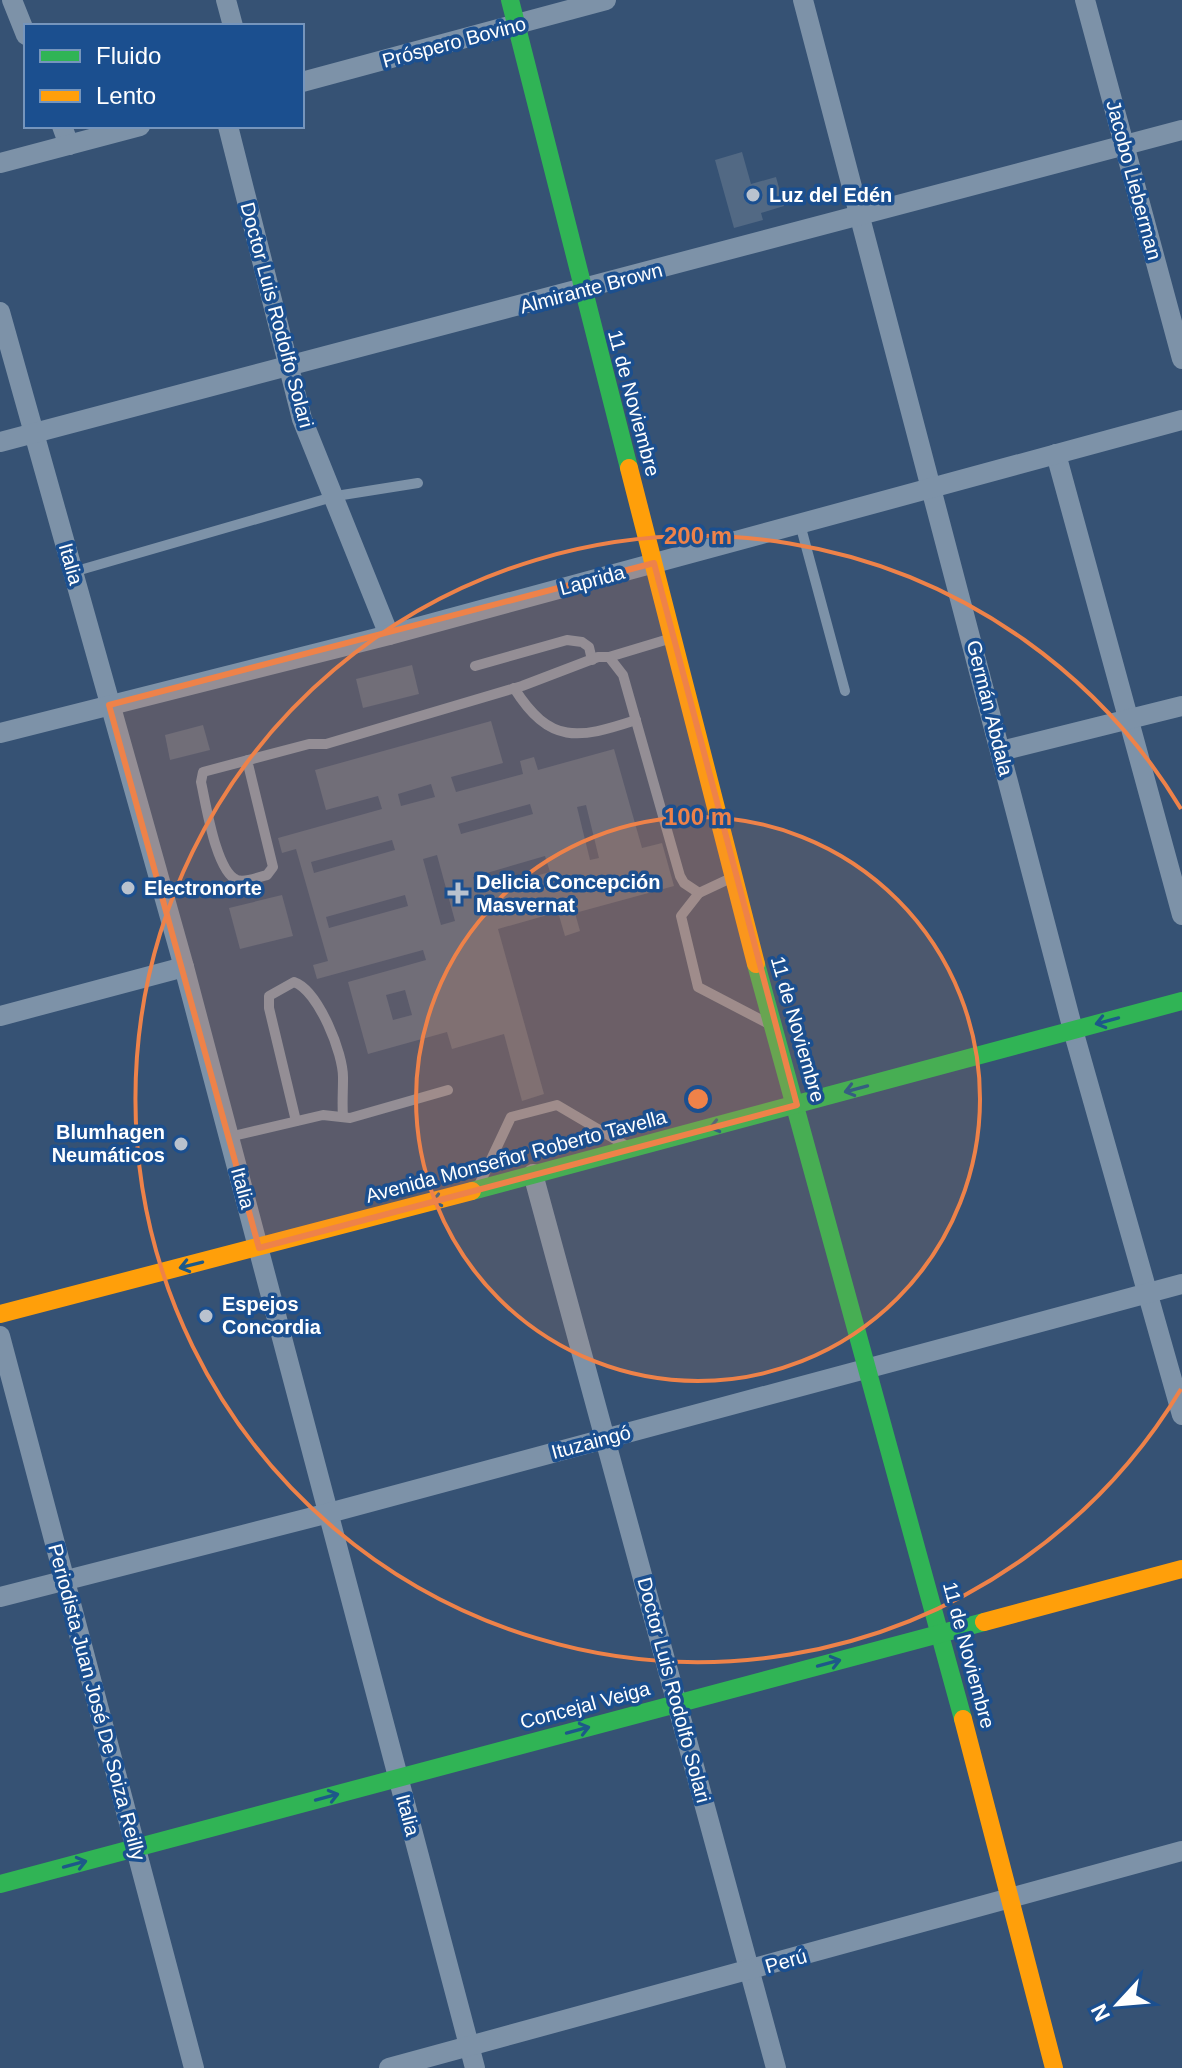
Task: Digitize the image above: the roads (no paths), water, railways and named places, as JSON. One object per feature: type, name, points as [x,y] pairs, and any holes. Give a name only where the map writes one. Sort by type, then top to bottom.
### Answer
[{"type":"street","points":[[12,0],[24,30]]},
{"type":"street","points":[[226,0],[232,24]]},
{"type":"street","name":"11 de Noviembre","points":[[510,0],[772,1026],[797,1105],[941,1633],[1054,2068]]},
{"type":"street","name":"Próspero Bovino","points":[[304,81],[606,0]]},
{"type":"street","name":"Germán Abdala","points":[[803,0],[934,488],[1073,1030],[1182,1415]]},
{"type":"street","name":"Jacobo Lieberman","points":[[1085,0],[1182,359]]},
{"type":"street","points":[[0,163],[66,135],[124,128]]},
{"type":"street","name":"Doctor Luis Rodolfo Solari","points":[[228,128],[302,419],[336,496],[389,635]]},
{"type":"street","name":"Almirante Brown","points":[[0,442],[582,291],[1182,130]]},
{"type":"street","name":"Italia","points":[[0,312],[184,967],[475,2068]]},
{"type":"street","name":"Laprida","points":[[0,733],[389,635],[1182,420]]},
{"type":"street","points":[[1056,454],[1182,915]]},
{"type":"street","points":[[1001,751],[1182,706]]},
{"type":"street","points":[[0,1016],[184,967]]},
{"type":"street","name":"Avenida Monseñor Roberto Tavella","points":[[0,1314],[259,1248],[1182,1001]]},
{"type":"street","name":"Doctor Luis Rodolfo Solari","points":[[533,1174],[776,2068]]},
{"type":"street","name":"Ituzaingó","points":[[0,1597],[329,1513],[1182,1284]]},
{"type":"street","name":"Periodista Juan José De Soiza Reilly","points":[[0,1336],[194,2068]]},
{"type":"street","name":"Concejal Veiga","points":[[0,1884],[1182,1569]]},
{"type":"street","name":"Perú","points":[[389,2068],[1182,1851]]},
{"type":"lane","points":[[73,572],[336,496],[418,483]]},
{"type":"lane","points":[[800,524],[845,691]]},
{"type":"lane","points":[[247,760],[273,867],[267,875],[244,881],[236,880],[222,867],[201,782],[203,772],[247,760],[309,744],[326,744],[514,688],[592,660],[673,638]]},
{"type":"lane","points":[[475,666],[567,640],[582,642],[589,647],[592,660]]},
{"type":"lane","points":[[609,657],[623,675],[680,876],[684,883],[699,893]]},
{"type":"lane","points":[[514,688],[535,718],[577,735],[593,734],[636,720]]},
{"type":"lane","points":[[734,876],[699,893],[681,916],[698,987],[772,1026]]},
{"type":"lane","points":[[296,1121],[269,1008],[269,996],[294,982],[304,985],[325,1013],[343,1078],[343,1117]]},
{"type":"lane","points":[[229,1137],[323,1115],[343,1117],[448,1090]]},
{"type":"lane","points":[[477,1189],[511,1117],[557,1105],[630,1148]]},
{"type":"place","name":"Luz del Edén","points":[[753,195]]},
{"type":"place","name":"Electronorte","points":[[128,888]]},
{"type":"place","name":"Delicia Concepción Masvernat","points":[[458,893]]},
{"type":"place","name":"Blumhagen Neumáticos","points":[[181,1144]]},
{"type":"place","name":"Espejos Concordia","points":[[206,1316]]}]
